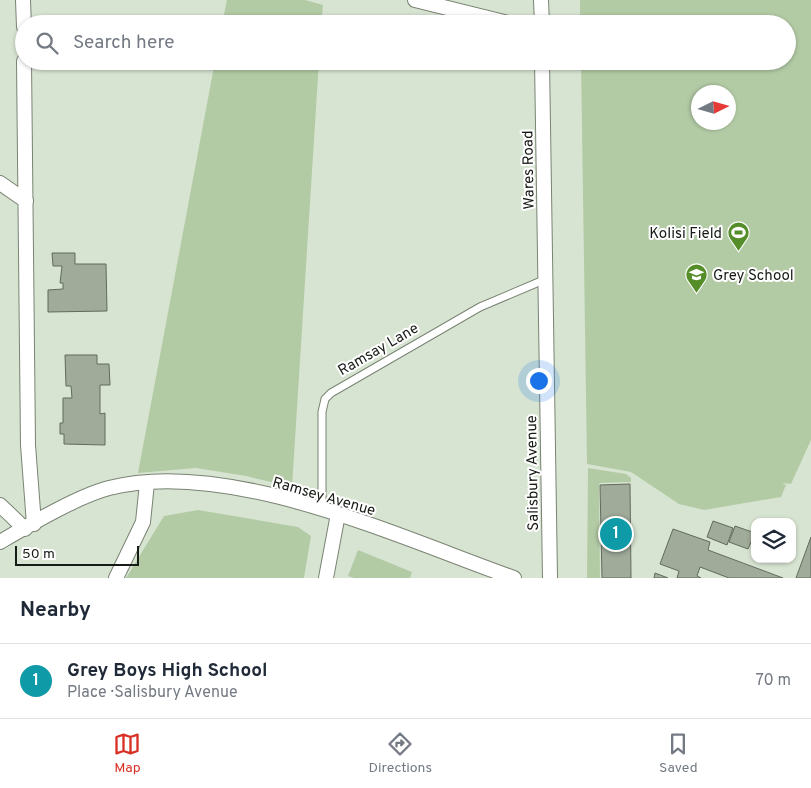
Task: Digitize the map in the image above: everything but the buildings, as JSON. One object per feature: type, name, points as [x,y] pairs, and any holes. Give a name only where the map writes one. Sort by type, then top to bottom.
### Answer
[{"type":"street","points":[[23,0],[24,15]]},
{"type":"street","points":[[415,0],[476,15]]},
{"type":"street","points":[[541,0],[542,15]]},
{"type":"street","points":[[24,70],[29,526]]},
{"type":"street","name":"Wares Road","points":[[542,70],[546,278]]},
{"type":"street","points":[[0,184],[26,201]]},
{"type":"street","name":"Salisbury Avenue","points":[[546,278],[550,578]]},
{"type":"street","points":[[116,578],[143,522],[147,483]]},
{"type":"street","name":"Ramsey Avenue","points":[[0,542],[108,488],[147,483],[216,485],[322,509],[514,578]]},
{"type":"street","points":[[0,505],[29,526]]},
{"type":"street","points":[[326,578],[338,514]]},
{"type":"lane","name":"Ramsay Lane","points":[[322,509],[322,412],[325,399],[331,393],[455,321],[546,278]]},
{"type":"green space","points":[[227,0],[305,0],[323,5],[322,15],[224,15]]},
{"type":"green space","name":"Grey School","points":[[580,0],[811,0],[811,440],[791,484],[782,483],[786,485],[781,497],[704,510],[679,504],[631,472],[587,464],[581,70],[796,70],[796,15],[580,15]]},
{"type":"green space","points":[[213,70],[318,70],[292,487],[246,476],[196,468],[138,473]]},
{"type":"green space","points":[[588,468],[626,474],[631,478],[631,482],[600,483],[599,485],[600,578],[587,578]]},
{"type":"green space","points":[[198,510],[298,527],[311,536],[304,578],[126,578],[164,516]]},
{"type":"green space","points":[[358,550],[412,572],[410,578],[354,578],[348,576]]},
{"type":"place","name":"Kolisi Field","points":[[738,252]]},
{"type":"place","name":"Grey School","points":[[697,294]]},
{"type":"place","name":"Grey Boys High School","points":[[616,534]]}]
